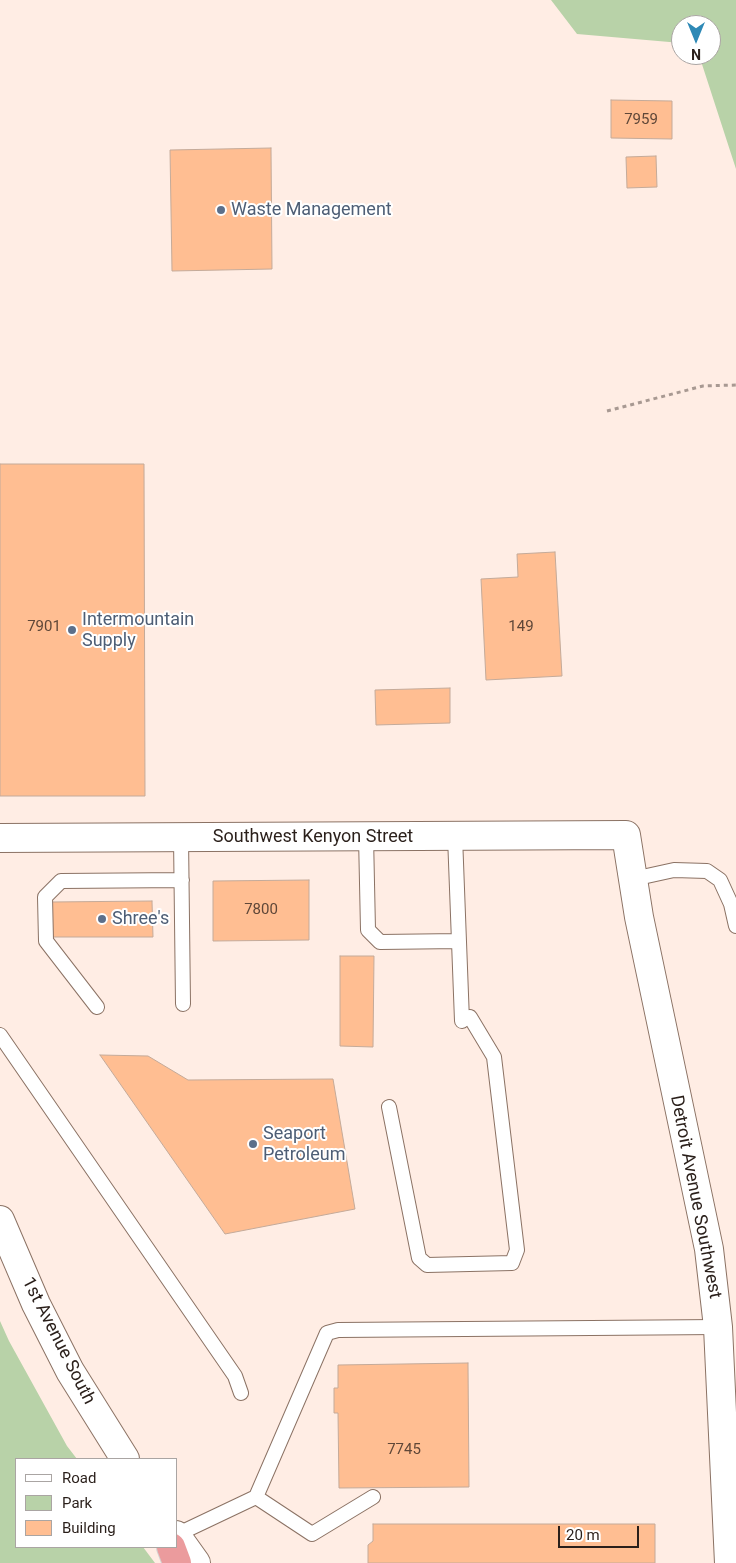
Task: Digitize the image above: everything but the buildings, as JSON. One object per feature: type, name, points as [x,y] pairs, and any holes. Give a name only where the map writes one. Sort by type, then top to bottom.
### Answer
[{"type":"highway","points":[[171,1548],[177,1563]]},
{"type":"street","name":"Southwest Kenyon Street","points":[[0,838],[626,835]]},
{"type":"street","name":"Detroit Avenue Southwest","points":[[626,835],[639,917],[708,1249],[718,1327],[730,1563]]},
{"type":"street","name":"1st Avenue South","points":[[0,1220],[36,1304],[70,1371],[123,1458]]},
{"type":"street","points":[[178,1538],[196,1563]]},
{"type":"lane","points":[[366,836],[368,930],[380,942],[459,941]]},
{"type":"lane","points":[[389,1107],[418,1258],[427,1265],[512,1263],[517,1250],[494,1057],[466,1019],[459,941],[455,836]]},
{"type":"lane","points":[[181,837],[184,1004]]},
{"type":"lane","points":[[633,879],[674,870],[707,871],[720,880],[731,904],[736,926]]},
{"type":"lane","points":[[97,1007],[46,941],[45,897],[61,881],[182,880]]},
{"type":"lane","points":[[0,1035],[235,1376],[241,1393]]},
{"type":"lane","points":[[178,1534],[256,1497],[327,1333],[338,1330],[718,1327]]},
{"type":"lane","points":[[256,1497],[312,1534],[373,1497]]},
{"type":"path","points":[[607,411],[703,386],[736,385]]},
{"type":"green space","points":[[551,0],[736,0],[736,169],[702,65],[721,65],[721,15],[671,15],[671,42],[577,34]]},
{"type":"green space","points":[[0,1321],[9,1341],[67,1446],[76,1458],[15,1458],[15,1548],[144,1548],[155,1563],[0,1563]]},
{"type":"place","name":"Waste Management","points":[[221,210]]},
{"type":"place","name":"Intermountain Supply","points":[[72,630]]},
{"type":"place","name":"Shree's","points":[[102,919]]},
{"type":"place","name":"Seaport Petroleum","points":[[253,1144]]}]
